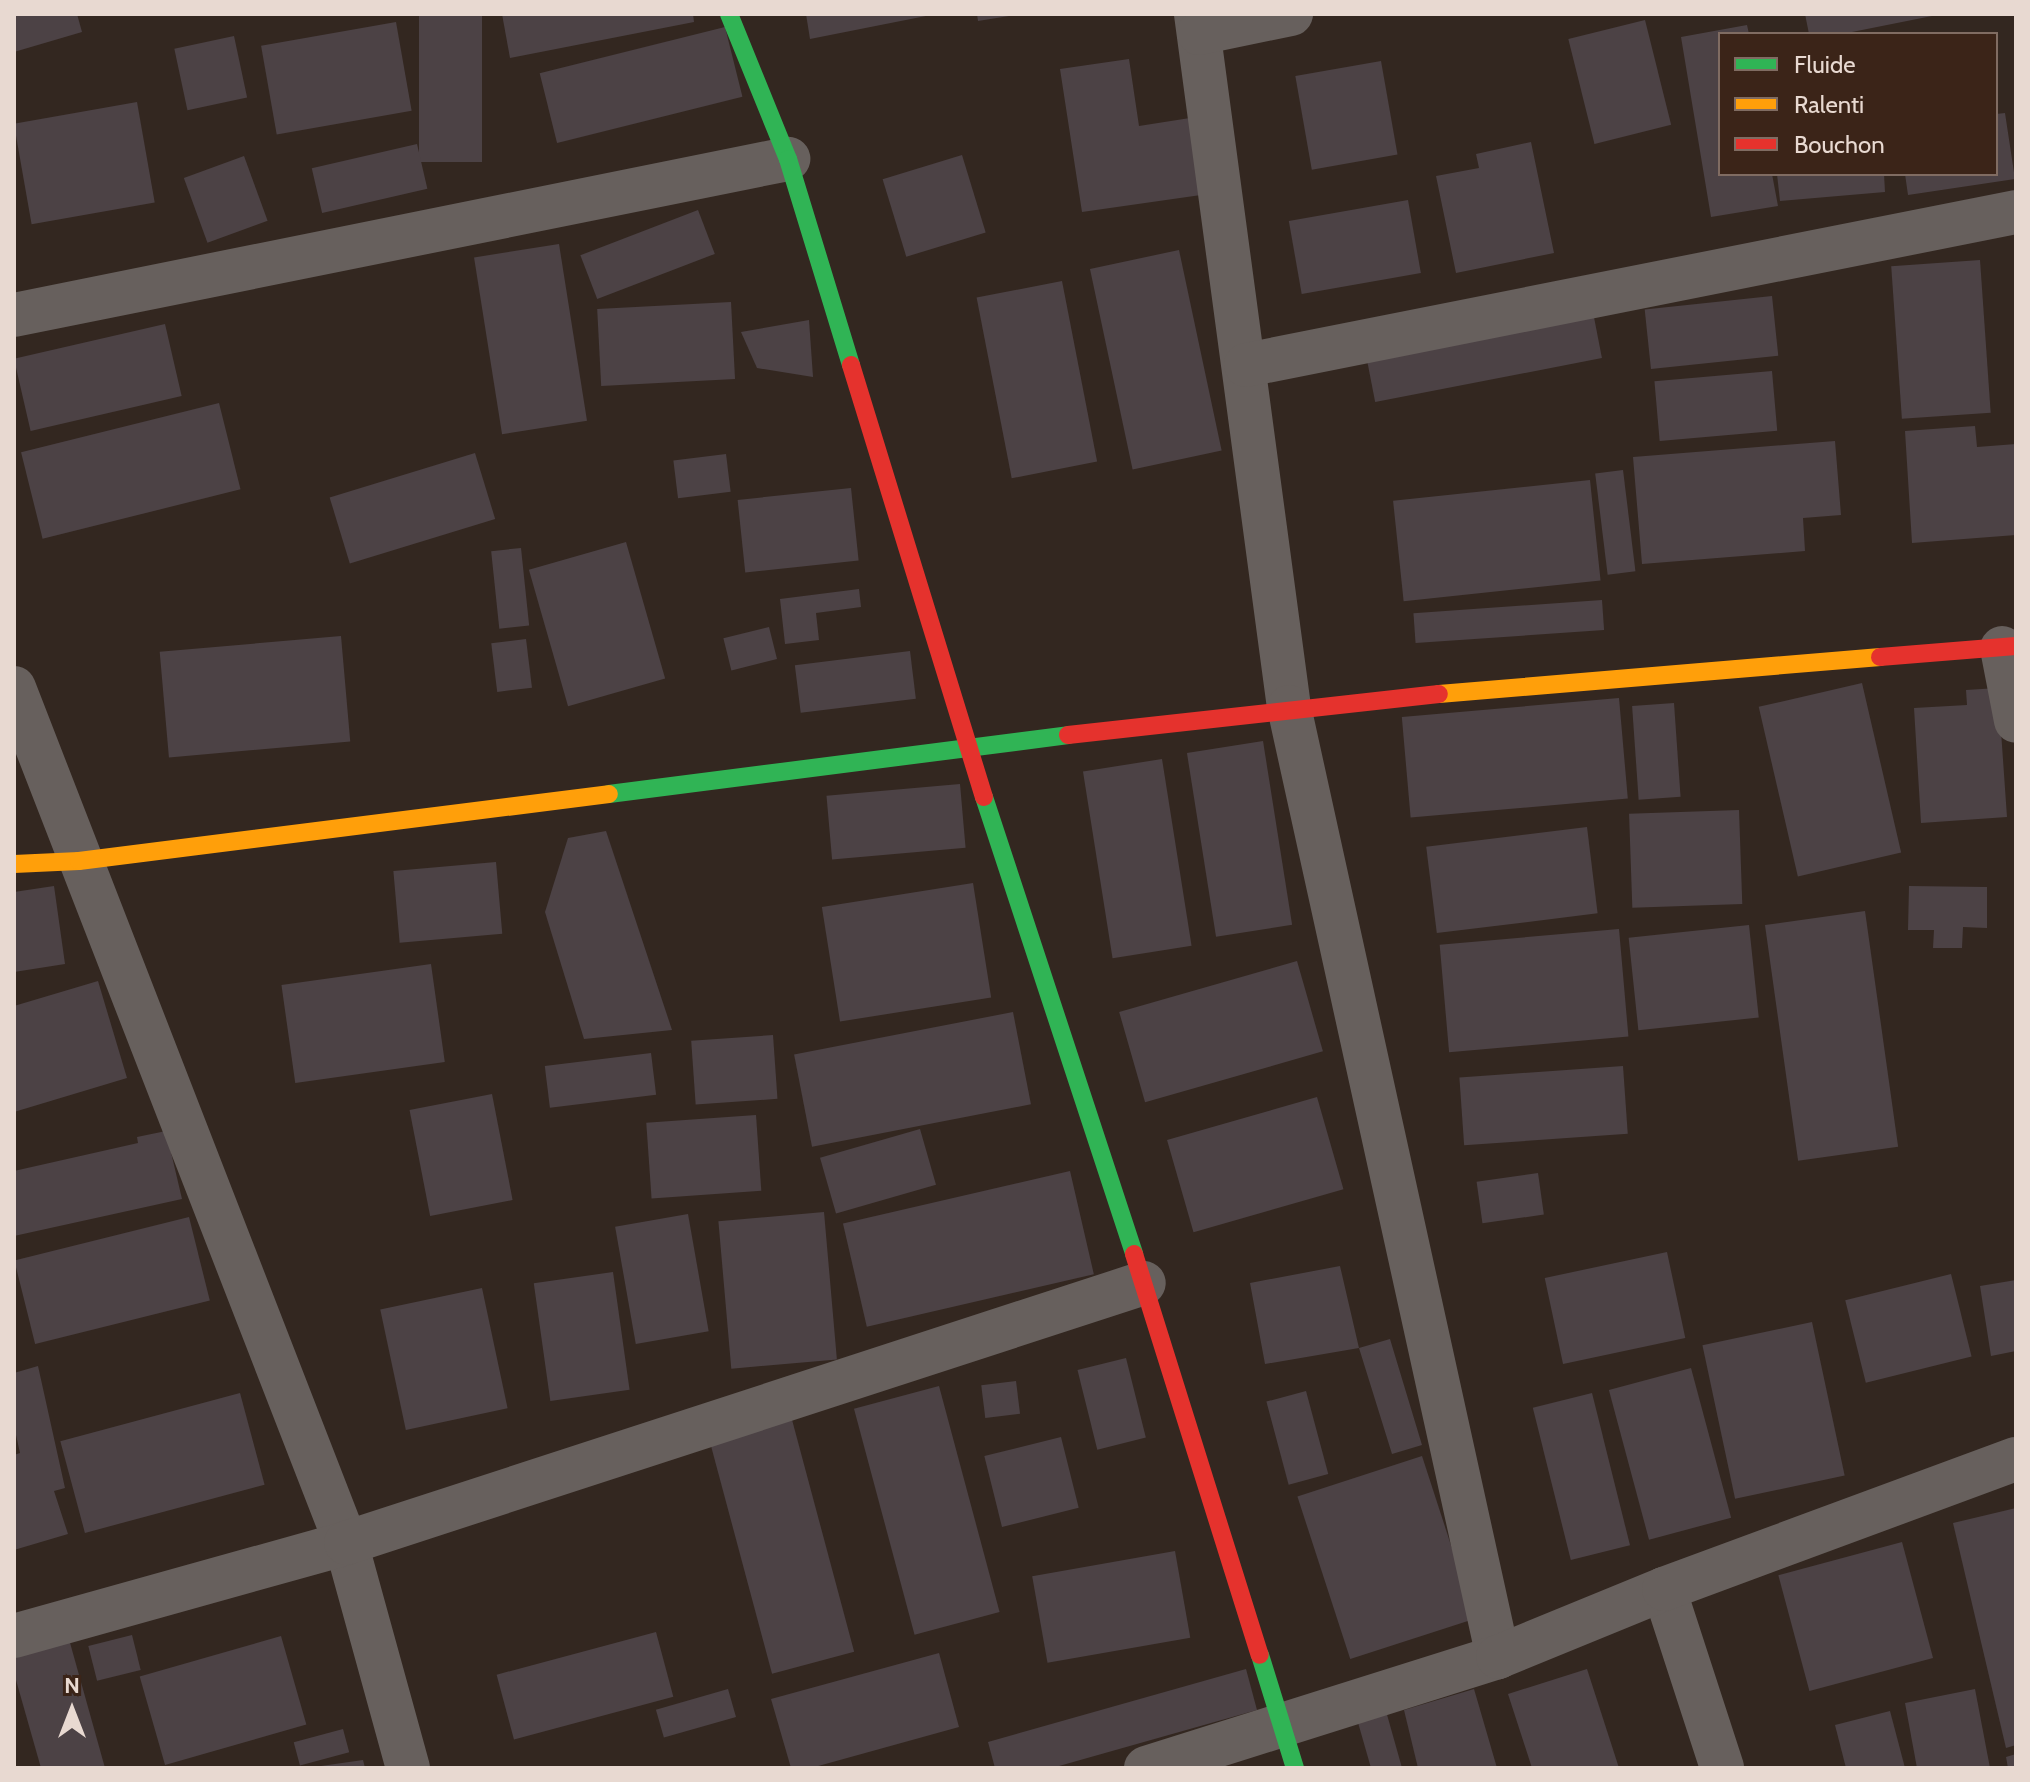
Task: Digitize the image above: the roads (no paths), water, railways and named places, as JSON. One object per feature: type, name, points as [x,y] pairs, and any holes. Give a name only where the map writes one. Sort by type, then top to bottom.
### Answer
[{"type":"street","points":[[729,14],[788,159],[967,746],[1144,1283],[1295,1768]]},
{"type":"street","points":[[1291,14],[1197,24],[1246,365],[1289,707],[1498,1657]]},
{"type":"street","points":[[14,315],[788,159]]},
{"type":"street","points":[[1246,365],[2016,212]]},
{"type":"street","points":[[14,864],[79,861],[1289,707],[2009,647],[2016,721]]},
{"type":"street","points":[[14,688],[346,1543],[408,1768]]},
{"type":"street","points":[[14,1636],[346,1543],[1144,1283]]},
{"type":"street","points":[[1146,1768],[1498,1657],[1664,1589],[2016,1459]]},
{"type":"street","points":[[1664,1589],[1722,1768]]}]
